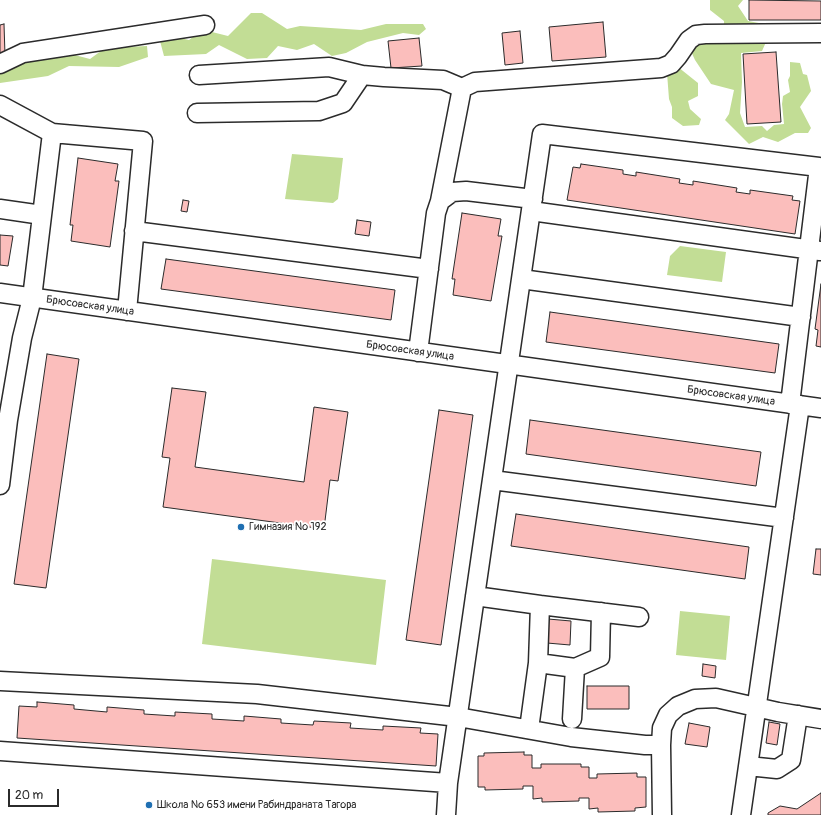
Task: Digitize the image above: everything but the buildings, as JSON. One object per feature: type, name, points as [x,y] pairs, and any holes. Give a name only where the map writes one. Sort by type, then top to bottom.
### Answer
[{"type":"street","points":[[0,64],[23,52],[205,25]]},
{"type":"street","points":[[199,75],[329,67],[362,75],[384,78],[443,80],[462,88],[475,82],[661,68],[671,64],[689,40],[696,35],[821,33]]},
{"type":"street","points":[[197,113],[319,111],[343,103],[362,75]]},
{"type":"street","points":[[418,352],[436,213],[440,200],[462,88]]},
{"type":"street","points":[[0,105],[52,133],[143,141],[127,311]]},
{"type":"street","points":[[0,485],[4,420],[32,298],[52,133]]},
{"type":"street","points":[[446,815],[448,783],[542,134],[819,167],[815,250],[801,317],[795,404],[784,518],[741,815]]},
{"type":"street","points":[[440,200],[452,192],[466,191],[532,205],[815,250]]},
{"type":"street","points":[[0,208],[42,215]]},
{"type":"street","points":[[134,231],[429,269]]},
{"type":"street","points":[[521,279],[801,317]]},
{"type":"street","name":"Брюсовская улица","points":[[0,293],[821,408]]},
{"type":"street","points":[[492,480],[784,518]]},
{"type":"street","points":[[475,596],[639,617]]},
{"type":"street","points":[[529,729],[538,663],[540,605]]},
{"type":"street","points":[[538,663],[575,668],[600,657],[600,612]]},
{"type":"street","points":[[572,719],[575,668]]},
{"type":"street","points":[[0,681],[257,694],[458,716],[571,737],[645,745],[661,745]]},
{"type":"street","points":[[662,815],[662,728],[668,715],[678,706],[695,699],[716,698],[821,719]]},
{"type":"street","points":[[748,766],[777,769],[791,760],[798,715]]},
{"type":"street","points":[[0,751],[448,783]]},
{"type":"green space","points":[[710,0],[743,0],[738,6],[748,21],[759,23],[756,35],[766,42],[762,51],[741,53],[742,82],[740,113],[745,127],[762,126],[767,131],[774,125],[784,124],[782,104],[783,96],[790,92],[788,80],[790,76],[790,62],[800,63],[803,74],[807,75],[811,91],[800,107],[811,128],[808,133],[795,133],[778,142],[763,137],[749,144],[725,120],[729,114],[734,90],[711,84],[695,60],[689,47],[724,31],[724,21],[710,10]]},
{"type":"green space","points":[[251,13],[262,13],[287,29],[300,26],[361,30],[386,24],[423,24],[426,29],[419,35],[403,33],[367,42],[346,53],[332,56],[314,44],[297,50],[278,46],[267,58],[247,59],[219,45],[206,54],[164,56],[160,41],[167,35],[189,40],[199,32],[208,31],[228,36]]},
{"type":"green space","points":[[147,46],[148,57],[119,67],[69,66],[48,76],[0,83],[0,71],[12,61],[67,53],[90,59],[105,48]]},
{"type":"green space","points":[[678,67],[698,83],[698,96],[688,101],[690,109],[701,119],[699,125],[683,126],[672,118],[672,107],[669,99],[667,73]]},
{"type":"green space","points":[[292,154],[343,158],[338,199],[333,203],[285,199]]},
{"type":"green space","points":[[680,246],[726,252],[722,282],[667,275],[670,256]]},
{"type":"green space","points":[[212,559],[386,580],[376,665],[202,644]]},
{"type":"green space","points":[[680,611],[730,616],[726,660],[676,655]]},
{"type":"place","name":"Гимназия № 192","points":[[241,527]]},
{"type":"place","name":"Школа № 653 имени Рабиндраната Тагора","points":[[149,805]]}]
